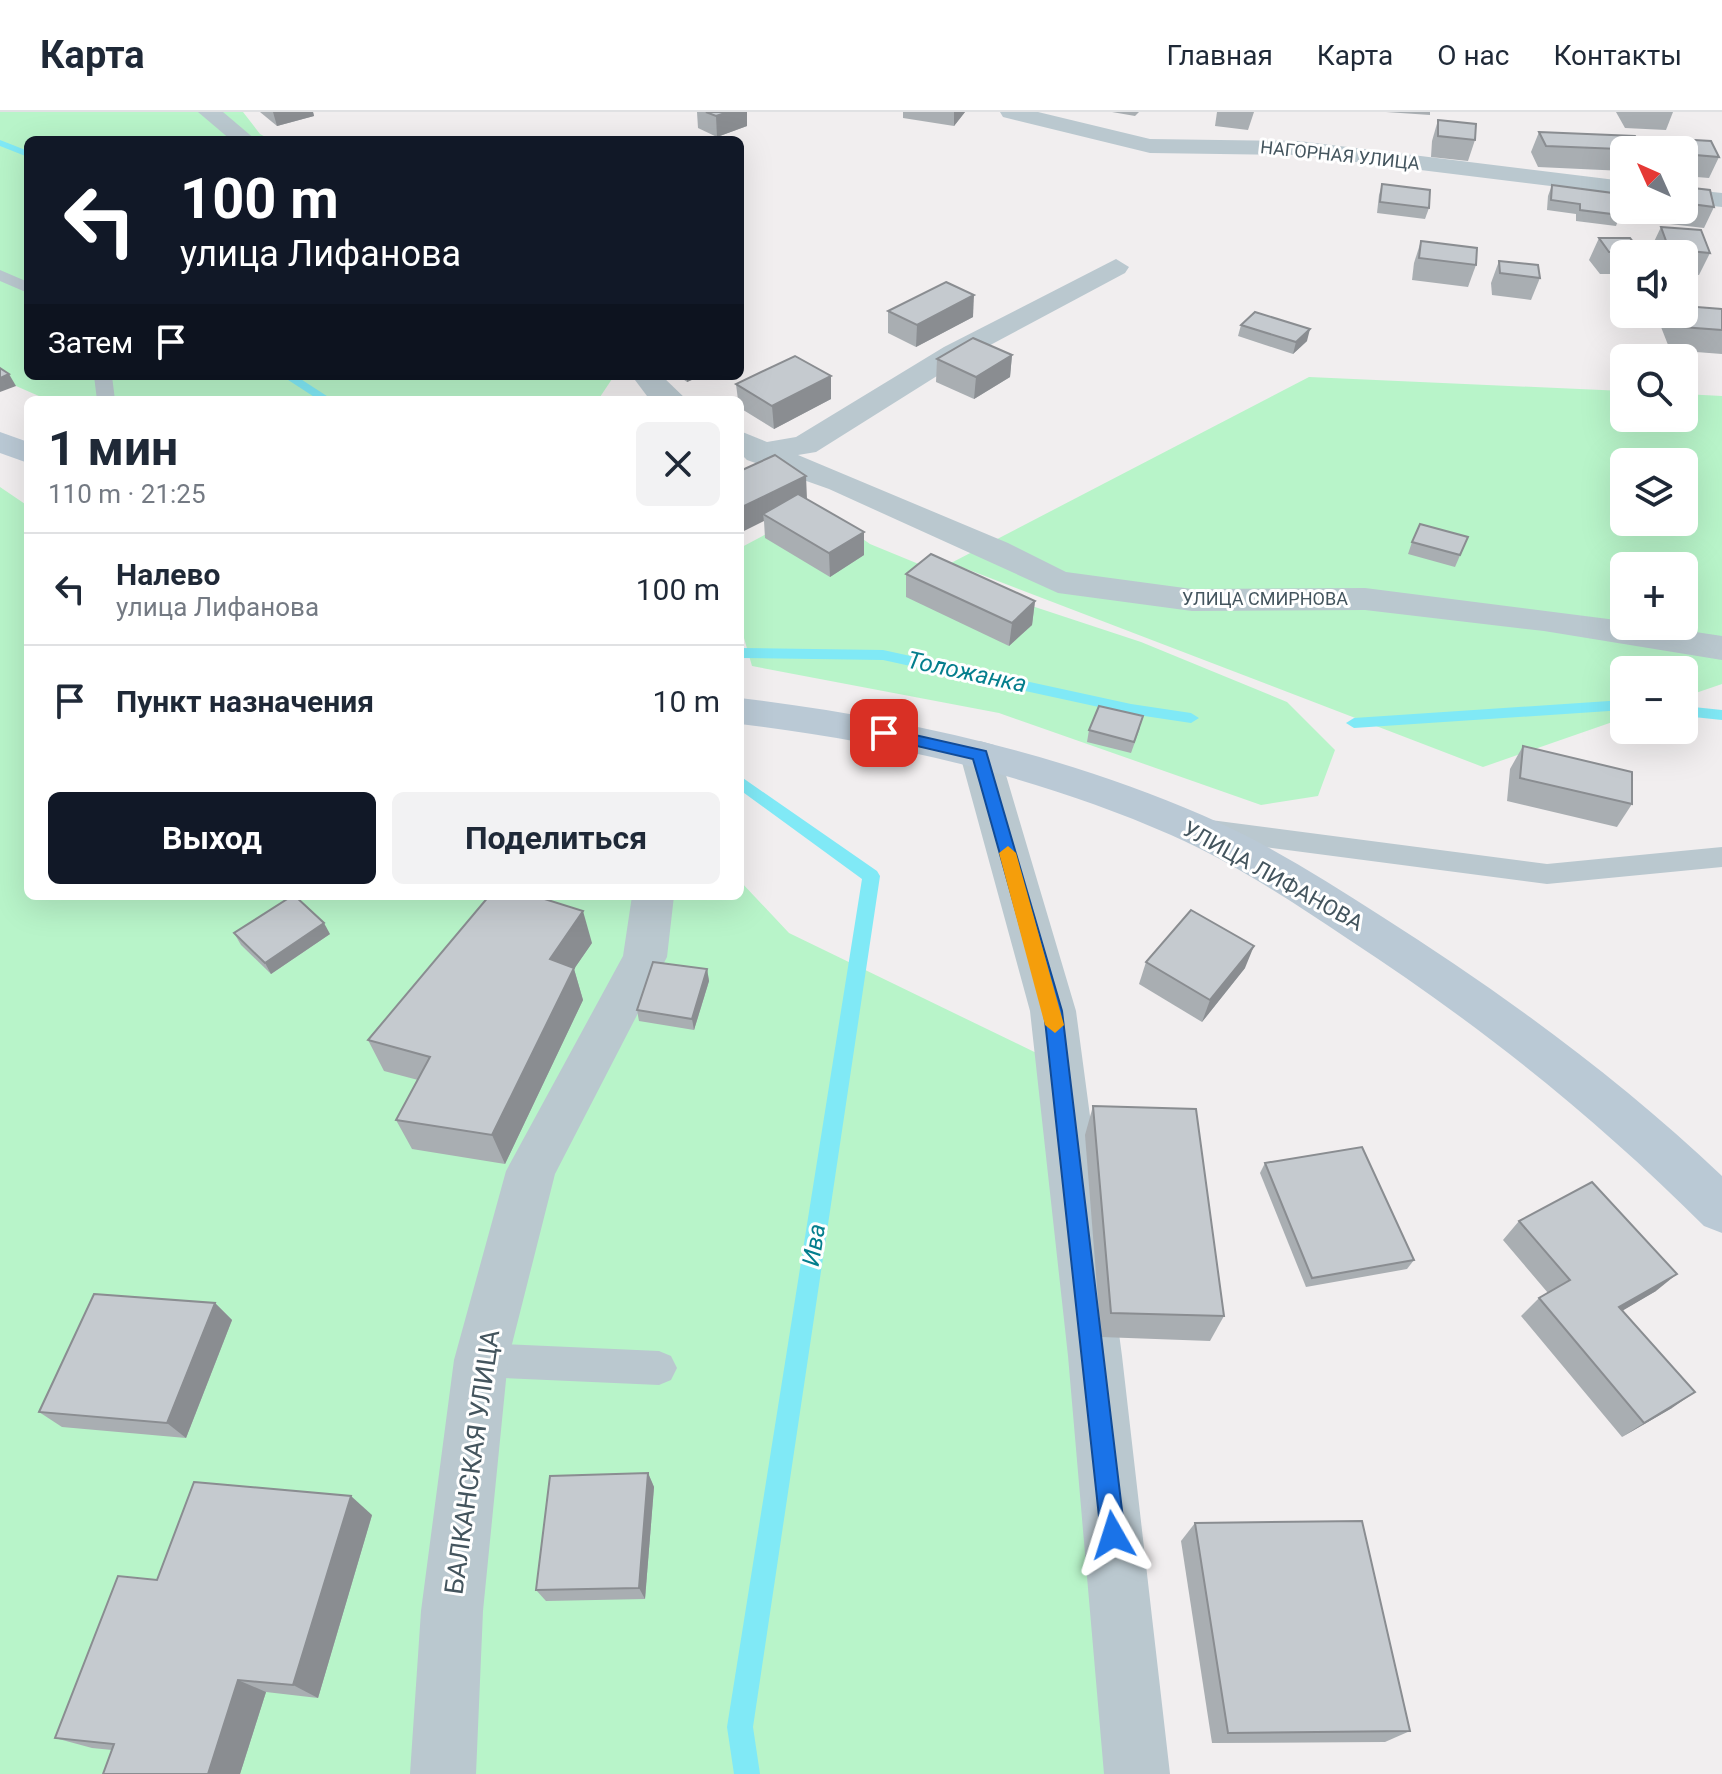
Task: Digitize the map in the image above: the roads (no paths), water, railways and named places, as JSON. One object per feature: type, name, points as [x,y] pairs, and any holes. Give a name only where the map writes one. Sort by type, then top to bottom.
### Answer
[{"type":"street","points":[[209,112],[240,136]]},
{"type":"street","name":"НАГОРНАЯ УЛИЦА","points":[[1011,112],[1046,115],[1150,146],[1299,148],[1610,186]]},
{"type":"street","points":[[1698,197],[1722,200]]},
{"type":"street","points":[[748,449],[805,445],[954,353],[1116,267]]},
{"type":"street","points":[[0,441],[24,452]]},
{"type":"street","name":"УЛИЦА СМИРНОВА","points":[[748,449],[840,482],[996,550],[1058,582],[1192,600],[1365,599],[1544,620],[1722,648]]},
{"type":"street","name":"УЛИЦА ЛИФАНОВА","points":[[744,711],[812,718],[980,755],[1087,788],[1195,828],[1307,891],[1410,956],[1519,1032],[1677,1165],[1722,1210]]},
{"type":"street","points":[[980,755],[1053,1011],[1095,1356],[1137,1774]]},
{"type":"street","name":"БАЛКАНСКАЯ УЛИЦА","points":[[443,1774],[452,1611],[481,1360],[531,1171],[645,957],[652,900]]},
{"type":"lane","points":[[0,275],[24,286]]},
{"type":"lane","points":[[1195,828],[1270,835],[1547,874],[1722,857]]},
{"type":"lane","points":[[481,1360],[659,1368]]},
{"type":"waterway","name":"Ива","points":[[0,143],[24,152]]},
{"type":"waterway","name":"Ива","points":[[294,380],[320,396]]},
{"type":"waterway","name":"Толожанка","points":[[744,653],[883,655],[1131,709],[1191,718]]},
{"type":"waterway","name":"Толожанка","points":[[1354,723],[1610,706]]},
{"type":"waterway","name":"Толожанка","points":[[1698,712],[1722,715]]},
{"type":"waterway","name":"Ива","points":[[744,785],[871,876],[740,1727],[747,1774]]}]
